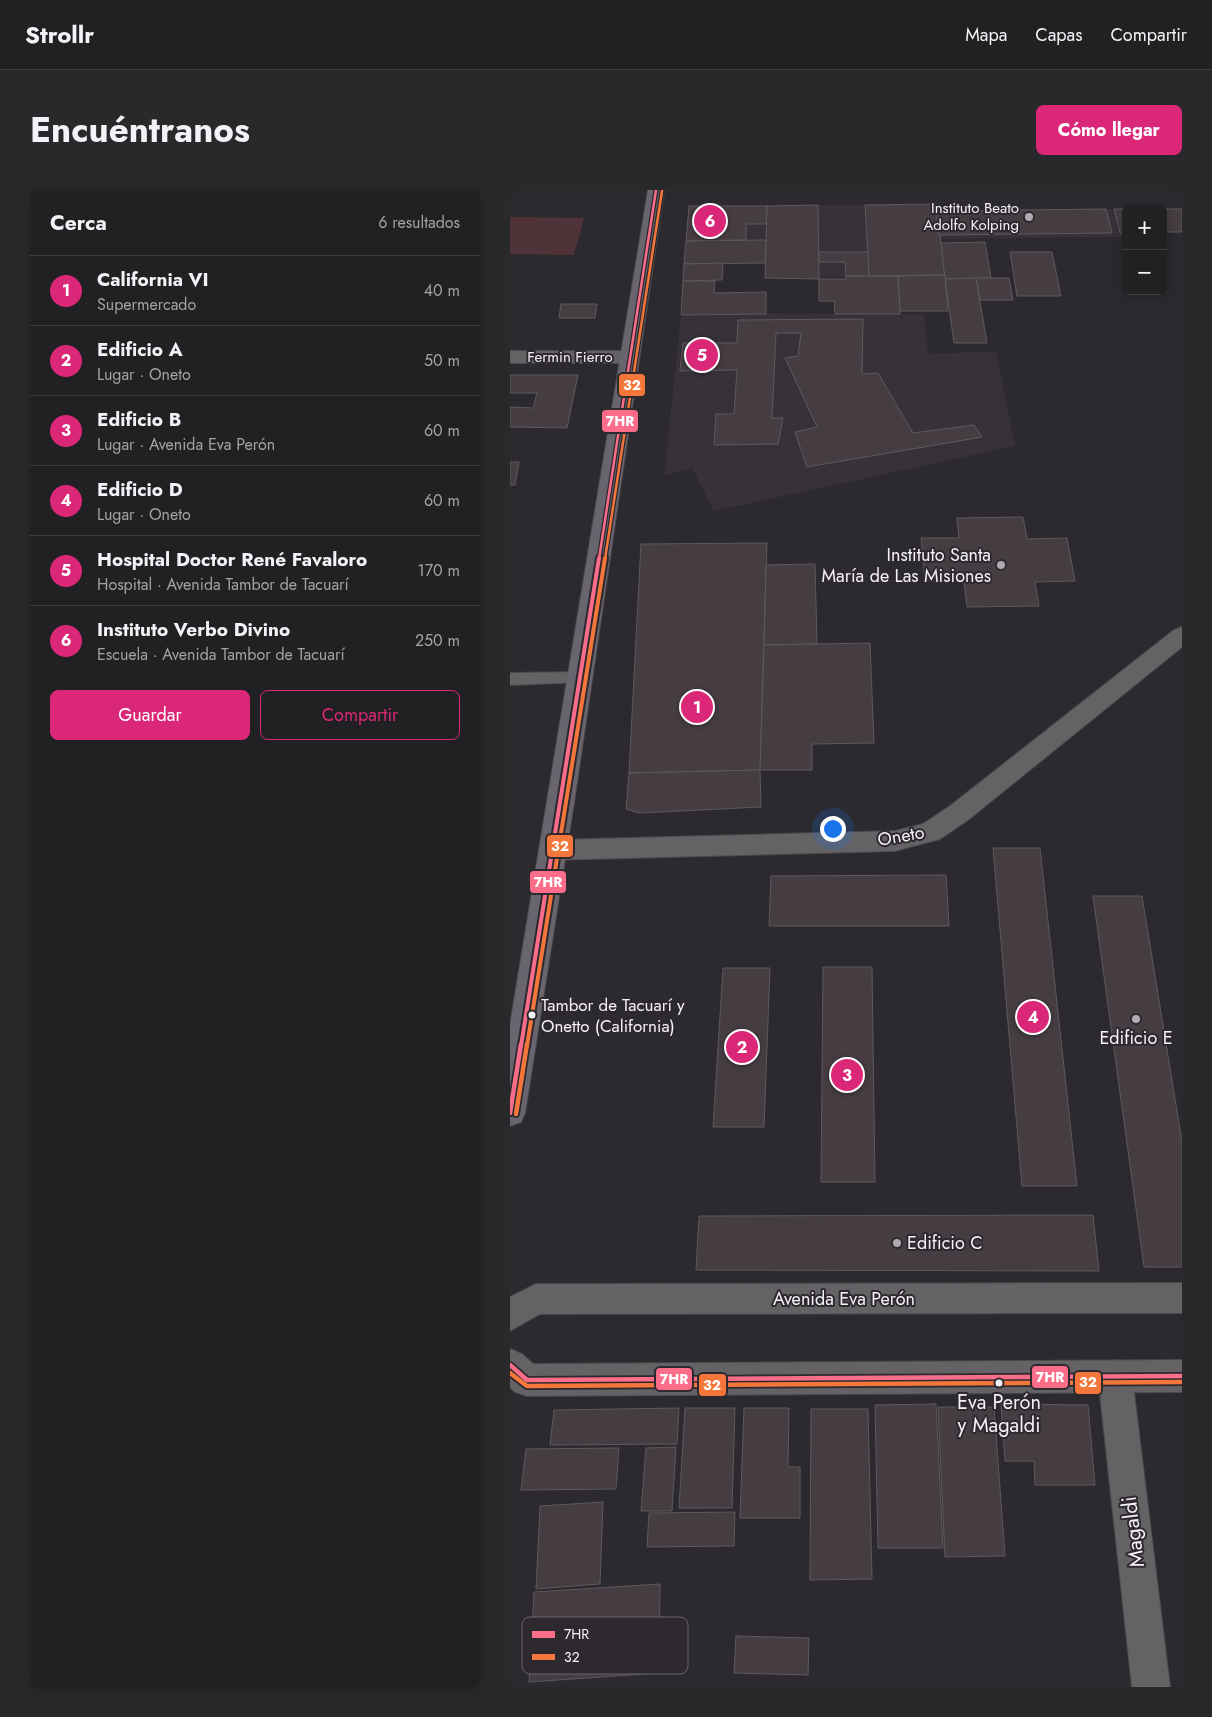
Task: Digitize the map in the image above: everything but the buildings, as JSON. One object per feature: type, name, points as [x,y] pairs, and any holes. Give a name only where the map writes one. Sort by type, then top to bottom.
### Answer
[{"type":"main road","points":[[510,1114],[656,190]]},
{"type":"street","name":"Fermin Fierro","points":[[510,357],[630,357]]},
{"type":"street","name":"Oneto","points":[[552,850],[894,841],[931,832],[959,813],[1182,635]]},
{"type":"street","name":"Avenida Eva Perón","points":[[510,1314],[536,1299],[1182,1298]]},
{"type":"street","points":[[510,1365],[528,1380],[1182,1376]]},
{"type":"street","name":"Magaldi","points":[[1114,1376],[1150,1687]]},
{"type":"lane","points":[[510,679],[579,678]]},
{"type":"shaded area","points":[[936,204],[937,211],[1122,209],[1122,237],[940,239],[945,275],[765,278],[765,263],[684,264],[689,206]]},
{"type":"shaded area","points":[[510,217],[584,218],[574,255],[510,254]]},
{"type":"shaded area","points":[[924,314],[928,354],[996,351],[1015,446],[714,511],[692,468],[664,476],[681,315]]},
{"type":"transit line","name":"7HR","points":[[510,1113],[562,796],[656,190]]},
{"type":"transit line","name":"32","points":[[516,1114],[568,797],[662,191]]},
{"type":"transit line","name":"7HR","points":[[510,1365],[527,1380],[1182,1376]]},
{"type":"transit line","name":"32","points":[[510,1373],[527,1386],[1182,1382]]},
{"type":"place","name":"Instituto Beato Adolfo Kolping","points":[[1029,217]]},
{"type":"place","name":"Instituto Verbo Divino","points":[[710,221]]},
{"type":"place","name":"Hospital Doctor René Favaloro","points":[[702,355]]},
{"type":"place","name":"Instituto Santa María de Las Misiones","points":[[1001,565]]},
{"type":"place","name":"California VI","points":[[697,707]]},
{"type":"place","name":"Tambor de Tacuarí y Onetto (California)","points":[[532,1015]]},
{"type":"place","name":"Edificio D","points":[[1033,1017]]},
{"type":"place","name":"Edificio E","points":[[1136,1019]]},
{"type":"place","name":"Edificio A","points":[[742,1047]]},
{"type":"place","name":"Edificio B","points":[[847,1075]]},
{"type":"place","name":"Edificio C","points":[[897,1243]]},
{"type":"place","name":"Eva Perón y Magaldi","points":[[999,1383]]}]
